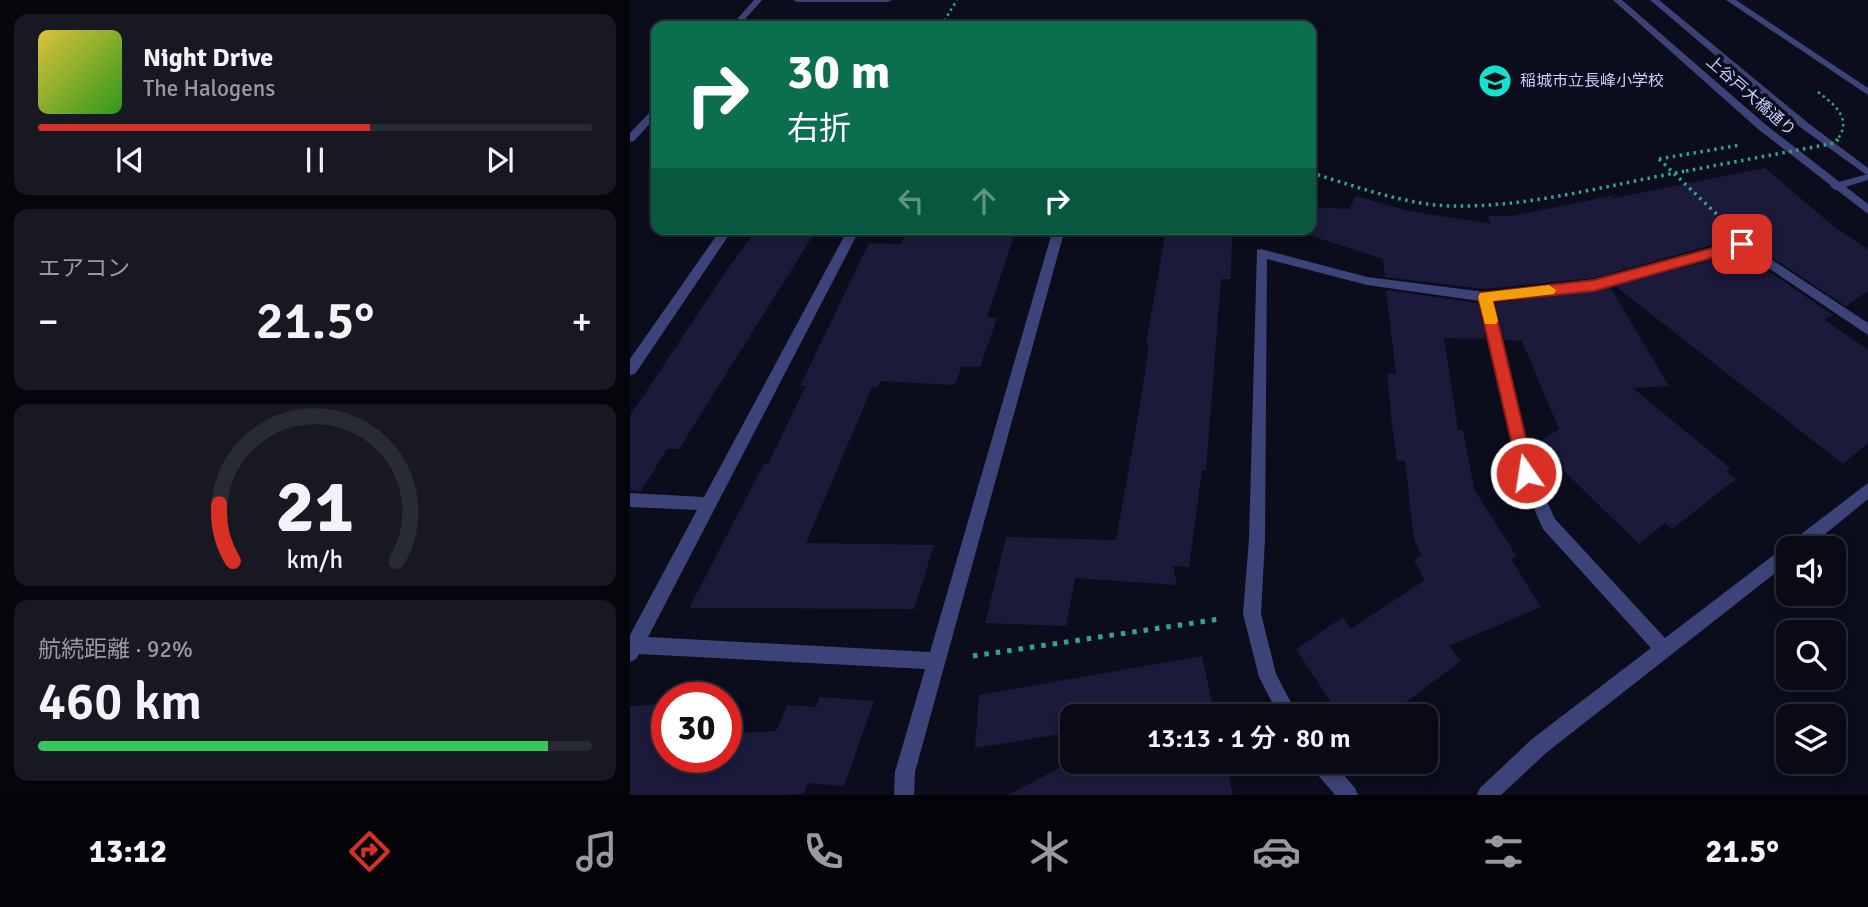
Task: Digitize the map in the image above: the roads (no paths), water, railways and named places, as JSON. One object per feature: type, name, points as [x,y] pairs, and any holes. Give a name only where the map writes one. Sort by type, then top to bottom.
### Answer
[{"type":"street","points":[[739,21],[758,0]]},
{"type":"street","points":[[797,0],[888,0]]},
{"type":"street","name":"上谷戸大橋通り","points":[[1617,0],[1762,127],[1868,210]]},
{"type":"street","name":"上谷戸大橋通り","points":[[1654,0],[1868,175]]},
{"type":"street","points":[[1730,0],[1868,92]]},
{"type":"street","points":[[630,139],[651,116]]},
{"type":"street","points":[[1835,186],[1868,175]]},
{"type":"street","points":[[630,370],[723,235]]},
{"type":"street","points":[[851,235],[631,648],[937,661]]},
{"type":"street","points":[[904,795],[905,772],[1057,235]]},
{"type":"street","points":[[1283,704],[1268,677],[1252,614],[1257,539],[1261,253],[1367,281],[1485,297],[1594,285],[1742,244],[1868,330]]},
{"type":"street","points":[[1485,297],[1526,473],[1549,524],[1664,650]]},
{"type":"street","points":[[1810,536],[1868,491]]},
{"type":"street","points":[[630,500],[708,504]]},
{"type":"street","points":[[1487,795],[1539,746],[1776,562]]},
{"type":"street","points":[[1330,774],[1348,795]]},
{"type":"place","name":"稲城市立長峰小学校","points":[[1495,81]]}]
